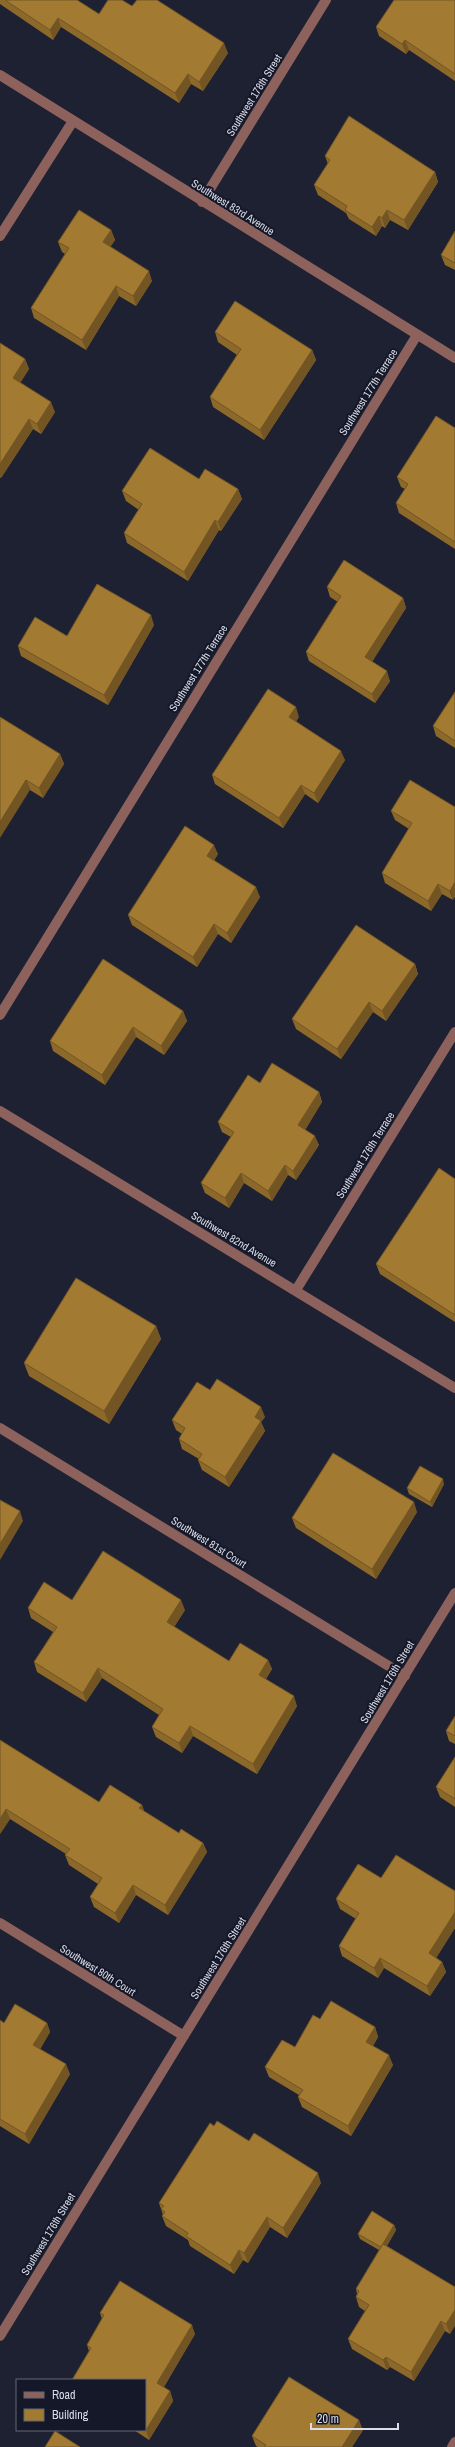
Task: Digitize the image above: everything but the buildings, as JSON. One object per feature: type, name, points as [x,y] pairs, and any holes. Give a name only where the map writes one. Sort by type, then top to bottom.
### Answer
[{"type":"street","name":"Southwest 178th Street","points":[[202,202],[326,0]]},
{"type":"street","name":"Southwest 83rd Avenue","points":[[0,75],[455,358]]},
{"type":"street","points":[[0,236],[73,120]]},
{"type":"street","name":"Southwest 177th Terrace","points":[[0,1015],[417,335]]},
{"type":"street","name":"Southwest 176th Terrace","points":[[296,1290],[455,1032]]},
{"type":"street","name":"Southwest 82nd Avenue","points":[[0,1110],[455,1388]]},
{"type":"street","name":"Southwest 81st Court","points":[[0,1428],[406,1676]]},
{"type":"street","name":"Southwest 176th Street","points":[[0,2336],[406,1676],[455,1593]]},
{"type":"street","name":"Southwest 80th Court","points":[[0,1924],[184,2036]]},
{"type":"street","points":[[452,2447],[455,2442]]}]
